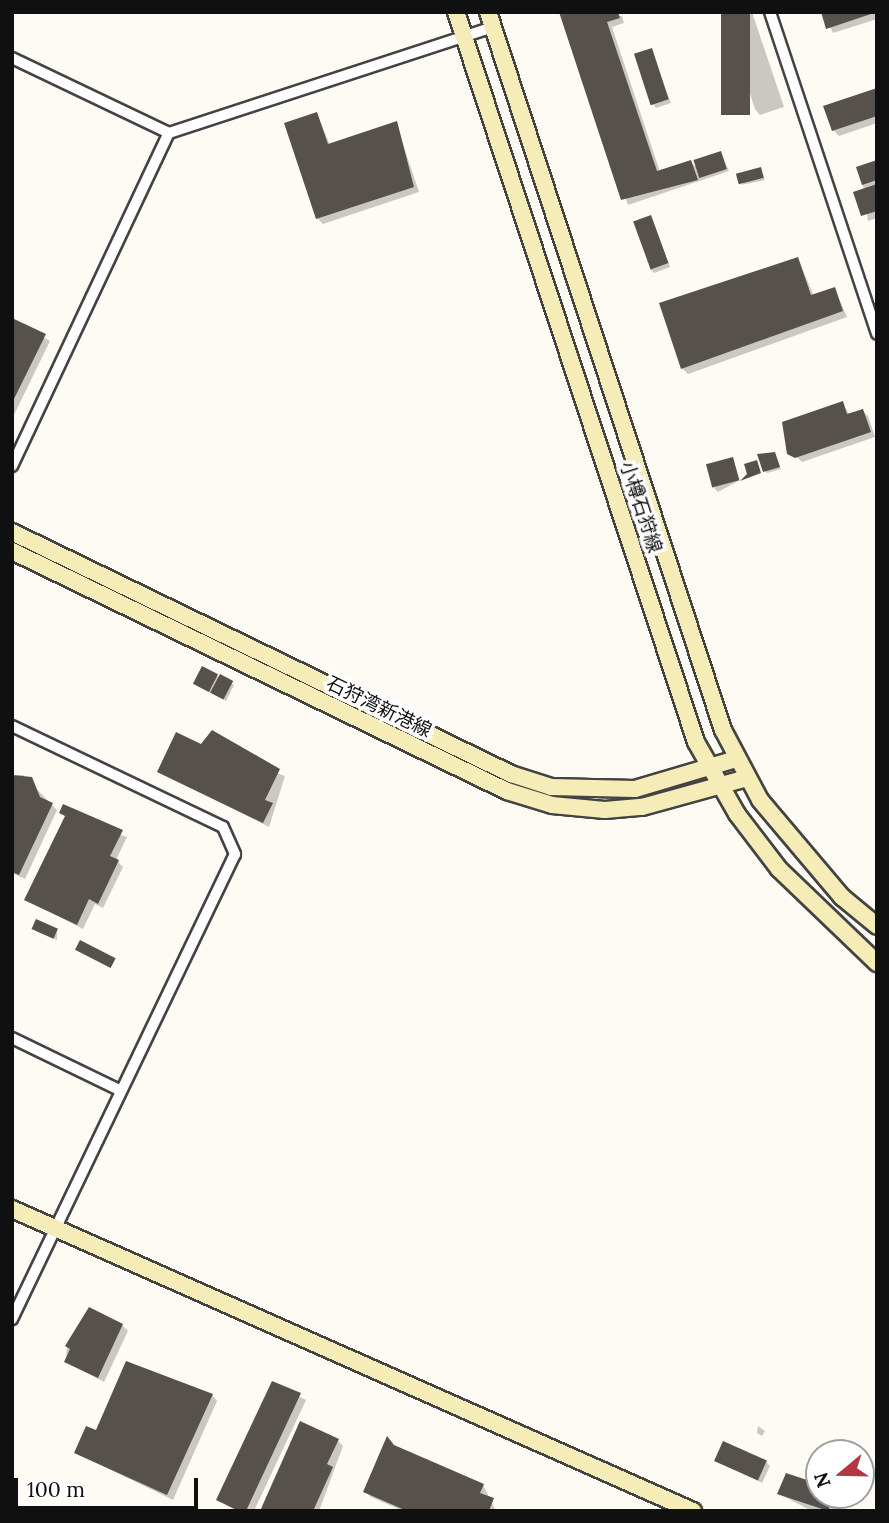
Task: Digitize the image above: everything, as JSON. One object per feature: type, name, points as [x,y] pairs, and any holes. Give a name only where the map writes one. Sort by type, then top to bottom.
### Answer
[{"type":"main road","name":"小樽石狩線","points":[[456,12],[711,769],[779,870],[877,963]]},
{"type":"main road","name":"小樽石狩線","points":[[490,20],[736,759],[747,778],[842,897],[877,926]]},
{"type":"main road","name":"石狩湾新港線","points":[[12,532],[511,774],[551,787],[635,789],[711,769],[736,759]]},
{"type":"main road","name":"石狩湾新港線","points":[[12,551],[507,791],[552,805],[605,810],[721,787],[747,778]]},
{"type":"main road","points":[[12,1209],[693,1511]]},
{"type":"street","points":[[770,12],[877,334]]},
{"type":"street","points":[[12,58],[169,133],[464,37],[490,20]]},
{"type":"street","points":[[12,466],[169,133]]},
{"type":"street","points":[[12,726],[223,827],[232,838],[235,854],[12,1319]]},
{"type":"street","points":[[12,1038],[121,1091]]},
{"type":"building","points":[[559,12],[618,12],[620,18],[607,22],[657,171],[691,160],[698,180],[621,200]]},
{"type":"building","points":[[721,12],[750,12],[750,115],[721,115]]},
{"type":"building","points":[[821,12],[874,12],[874,13],[826,29]]},
{"type":"building","points":[[652,48],[669,99],[651,105],[634,54]]},
{"type":"building","points":[[877,88],[877,116],[832,131],[823,106]]},
{"type":"building","points":[[317,112],[328,144],[397,121],[414,187],[316,219],[284,123]]},
{"type":"building","points":[[721,151],[727,169],[699,178],[693,160]]},
{"type":"building","points":[[877,160],[877,180],[862,185],[856,167]]},
{"type":"building","points":[[761,167],[764,178],[739,184],[736,174]]},
{"type":"building","points":[[877,184],[877,211],[861,216],[853,192]]},
{"type":"building","points":[[651,215],[668,263],[651,269],[633,221]]},
{"type":"building","points":[[798,257],[811,295],[835,287],[843,311],[681,369],[659,303]]},
{"type":"building","points":[[12,318],[46,334],[12,403]]},
{"type":"building","points":[[843,401],[847,414],[863,409],[871,432],[795,458],[787,454],[782,422]]},
{"type":"building","points":[[775,452],[780,467],[763,472],[757,454]]},
{"type":"building","points":[[733,457],[739,480],[712,487],[706,464]]},
{"type":"building","points":[[757,460],[761,473],[740,481],[747,474],[744,464]]},
{"type":"building","points":[[202,666],[218,674],[209,692],[193,684]]},
{"type":"building","points":[[220,674],[233,681],[223,700],[210,693]]},
{"type":"building","points":[[212,730],[280,769],[265,800],[273,803],[263,823],[157,772],[176,732],[201,744]]},
{"type":"building","points":[[12,775],[32,777],[40,797],[53,803],[19,875],[12,872]]},
{"type":"building","points":[[63,804],[123,830],[110,856],[119,860],[98,904],[89,899],[77,925],[24,900],[65,816],[59,813]]},
{"type":"building","points":[[36,919],[58,929],[53,939],[32,929]]},
{"type":"building","points":[[80,940],[116,958],[111,968],[75,950]]},
{"type":"building","points":[[89,1307],[123,1324],[98,1378],[64,1362],[70,1349],[65,1346]]},
{"type":"building","points":[[126,1361],[213,1394],[167,1495],[74,1453],[86,1426],[96,1430]]},
{"type":"building","points":[[272,1381],[301,1393],[246,1511],[239,1511],[216,1500]]},
{"type":"building","points":[[300,1421],[339,1439],[327,1464],[333,1467],[313,1511],[260,1511]]},
{"type":"building","points":[[387,1436],[394,1445],[484,1484],[480,1493],[494,1498],[489,1511],[407,1511],[363,1492]]},
{"type":"building","points":[[723,1441],[767,1461],[758,1481],[714,1461]]},
{"type":"building","points":[[786,1473],[805,1479],[805,1503],[777,1494]]}]
